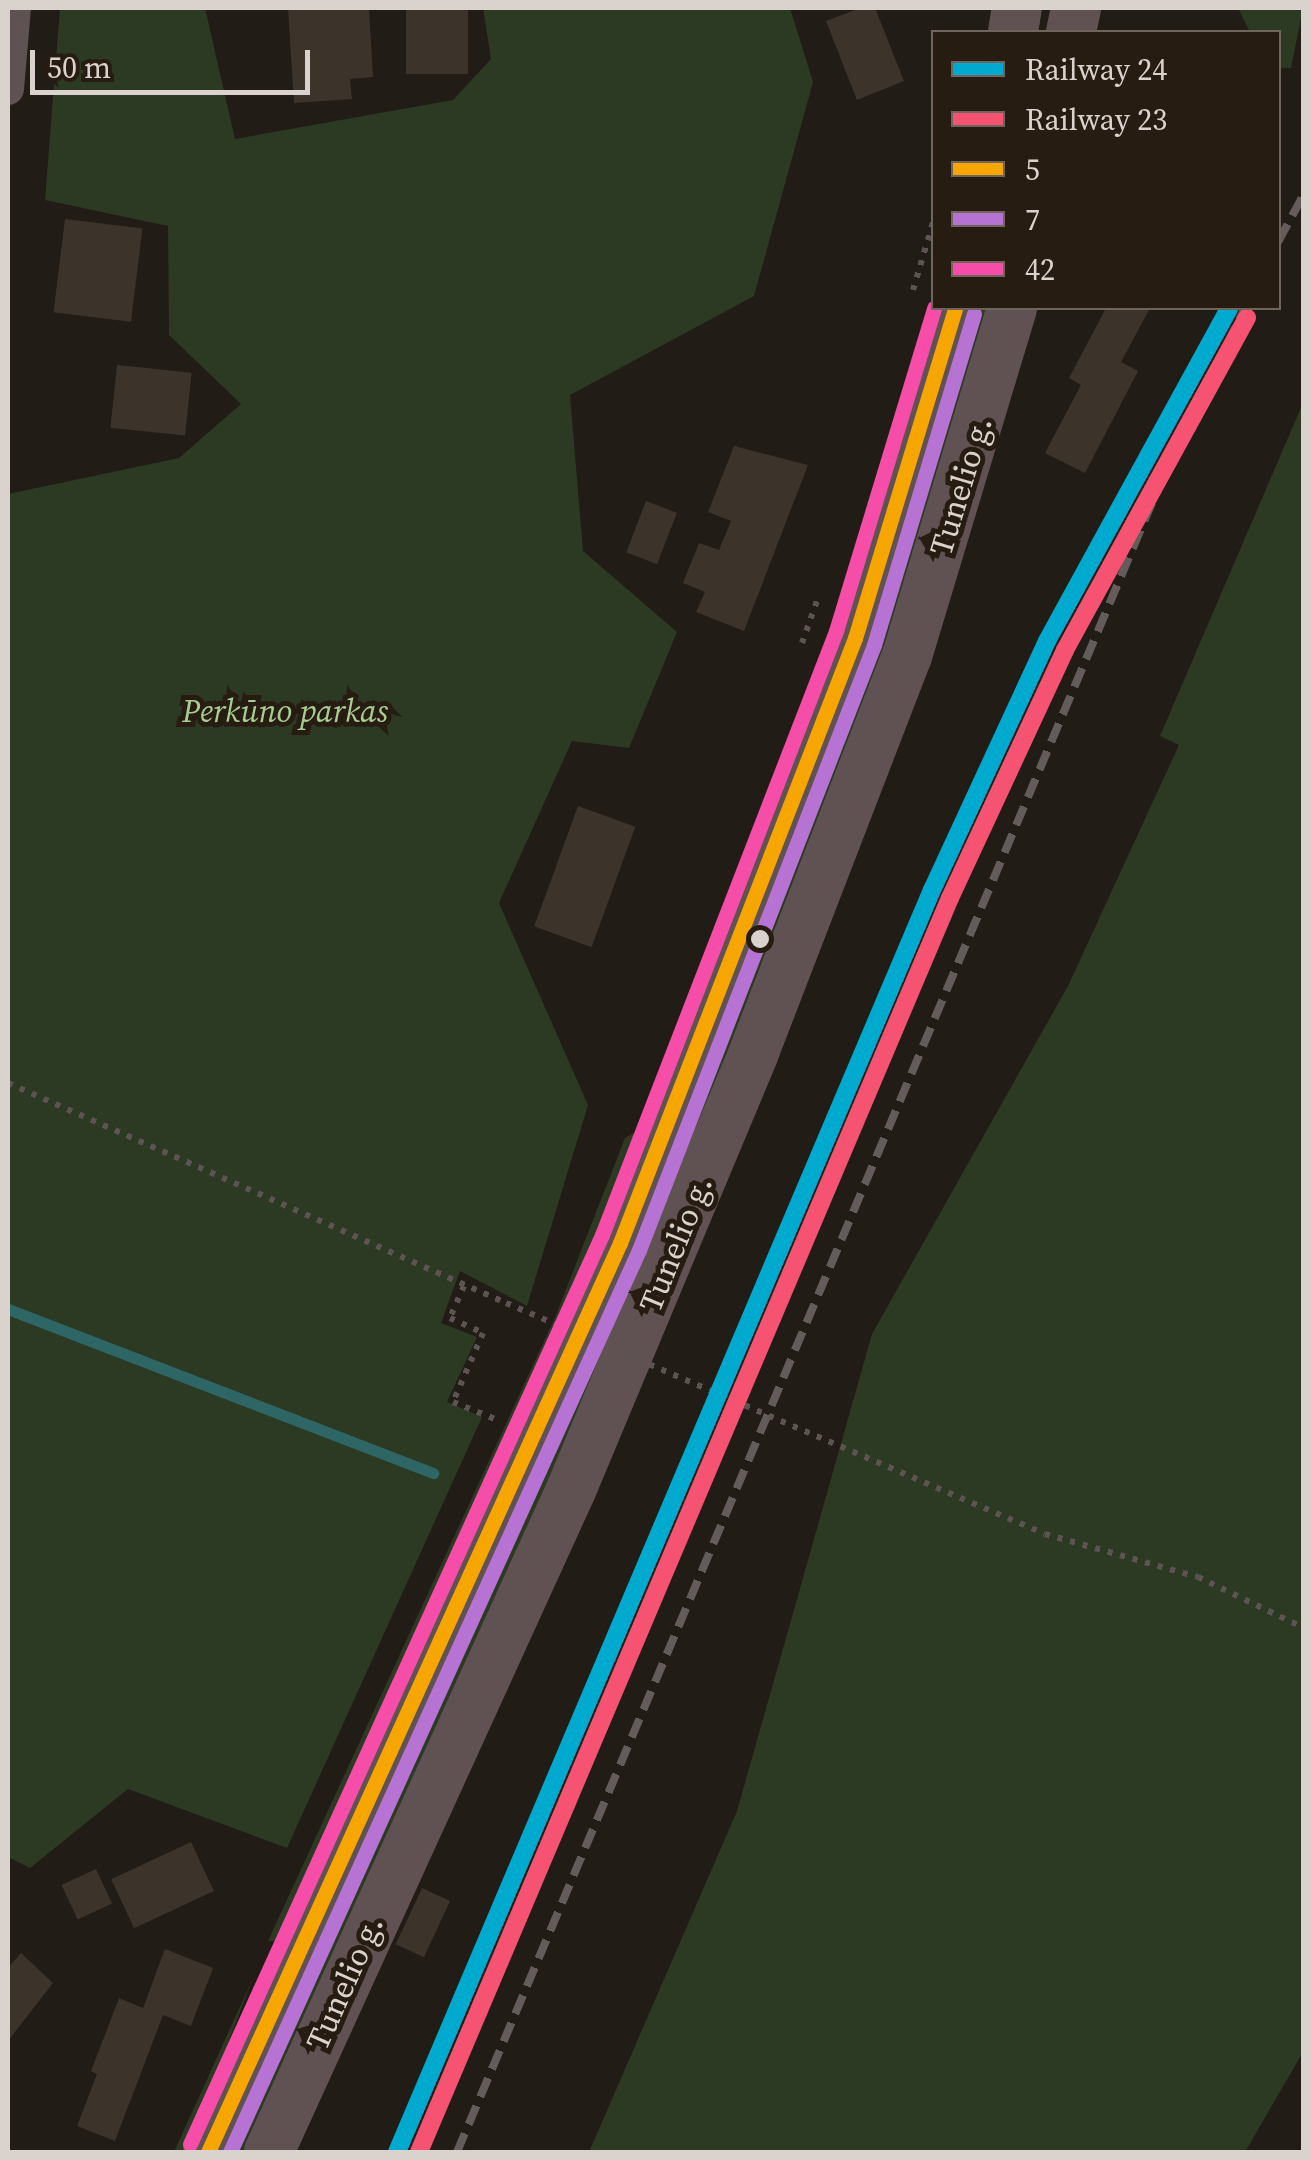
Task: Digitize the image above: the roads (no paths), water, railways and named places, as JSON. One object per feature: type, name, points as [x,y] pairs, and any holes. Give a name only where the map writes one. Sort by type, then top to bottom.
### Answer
[{"type":"main road","name":"Tunelio g.","points":[[208,2152],[620,1243],[855,638],[931,308]]},
{"type":"main road","name":"Tunelio g.","points":[[269,2152],[571,1490],[754,1052],[907,656],[1011,310]]},
{"type":"street","points":[[8,89],[15,8]]},
{"type":"waterway","points":[[8,1309],[434,1473]]},
{"type":"railway","points":[[1281,236],[1304,194]]},
{"type":"railway","points":[[457,2152],[1161,481],[1244,310]]},
{"type":"rail line","name":"24","points":[[397,2152],[932,890],[1047,641],[1228,310]]},
{"type":"rail line","name":"23","points":[[419,2152],[950,898],[1065,650],[1247,318]]},
{"type":"park label","name":"Perkūno parkas","points":[[285,711]]}]
